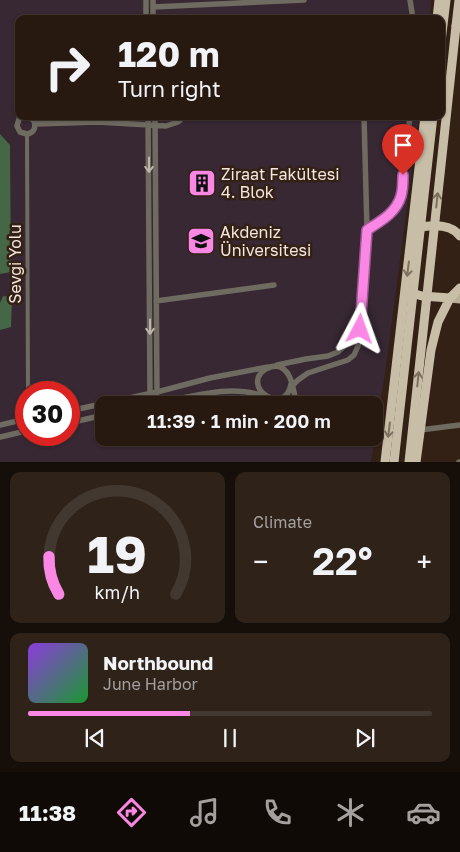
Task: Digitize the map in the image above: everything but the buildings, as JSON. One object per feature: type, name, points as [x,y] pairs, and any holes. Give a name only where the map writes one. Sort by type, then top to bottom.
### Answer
[{"type":"highway","points":[[439,0],[440,15]]},
{"type":"highway","points":[[442,15],[446,0]]},
{"type":"highway","points":[[409,462],[459,0]]},
{"type":"highway","points":[[385,462],[426,120]]},
{"type":"highway","points":[[394,462],[433,120]]},
{"type":"highway","points":[[412,235],[417,228],[430,225],[448,227],[460,236]]},
{"type":"highway","points":[[416,462],[431,350],[438,322],[450,298],[460,288]]},
{"type":"highway","points":[[405,291],[422,296],[450,298]]},
{"type":"main road","points":[[450,298],[460,299]]},
{"type":"street","points":[[146,0],[146,15]]},
{"type":"street","points":[[153,0],[153,15]]},
{"type":"street","points":[[153,7],[304,0]]},
{"type":"street","points":[[410,0],[412,15]]},
{"type":"street","points":[[19,120],[17,126],[20,132],[27,134],[33,131],[35,124],[33,120]]},
{"type":"street","points":[[148,120],[155,396]]},
{"type":"street","points":[[154,392],[156,302],[155,120]]},
{"type":"street","points":[[35,124],[98,122],[166,126],[180,120]]},
{"type":"street","points":[[285,396],[291,386],[308,373],[348,360],[354,355],[358,346],[367,230],[364,120]]},
{"type":"street","points":[[367,230],[389,216],[401,195],[410,120]]},
{"type":"street","name":"Sevgi Yolu","points":[[27,134],[28,381]]},
{"type":"street","points":[[156,302],[274,286]]},
{"type":"street","points":[[80,408],[210,378],[328,356],[338,352],[360,329]]},
{"type":"street","points":[[265,396],[260,390],[258,380],[260,374],[271,367],[279,366],[288,372],[294,396]]},
{"type":"street","points":[[192,396],[223,391],[252,393],[264,396]]},
{"type":"street","points":[[80,420],[95,417]]},
{"type":"street","points":[[0,425],[15,422]]},
{"type":"street","points":[[420,430],[460,425]]},
{"type":"street","points":[[0,437],[15,434]]},
{"type":"shaded area","name":"Akdeniz Üniversitesi","points":[[0,0],[431,0],[430,15],[15,15],[15,120],[418,120],[381,396],[95,396],[95,446],[374,446],[371,462],[0,462]]},
{"type":"green space","points":[[0,134],[10,145],[11,272],[0,274]]},
{"type":"green space","points":[[3,296],[12,297],[11,327],[0,330],[0,303]]},
{"type":"place","name":"Ziraat Fakültesi 4. Blok","points":[[202,183]]},
{"type":"place","name":"Akdeniz Üniversitesi","points":[[201,241]]},
{"type":"route","points":[[360,329],[367,230],[389,216],[397,205],[401,195],[403,175]]}]
